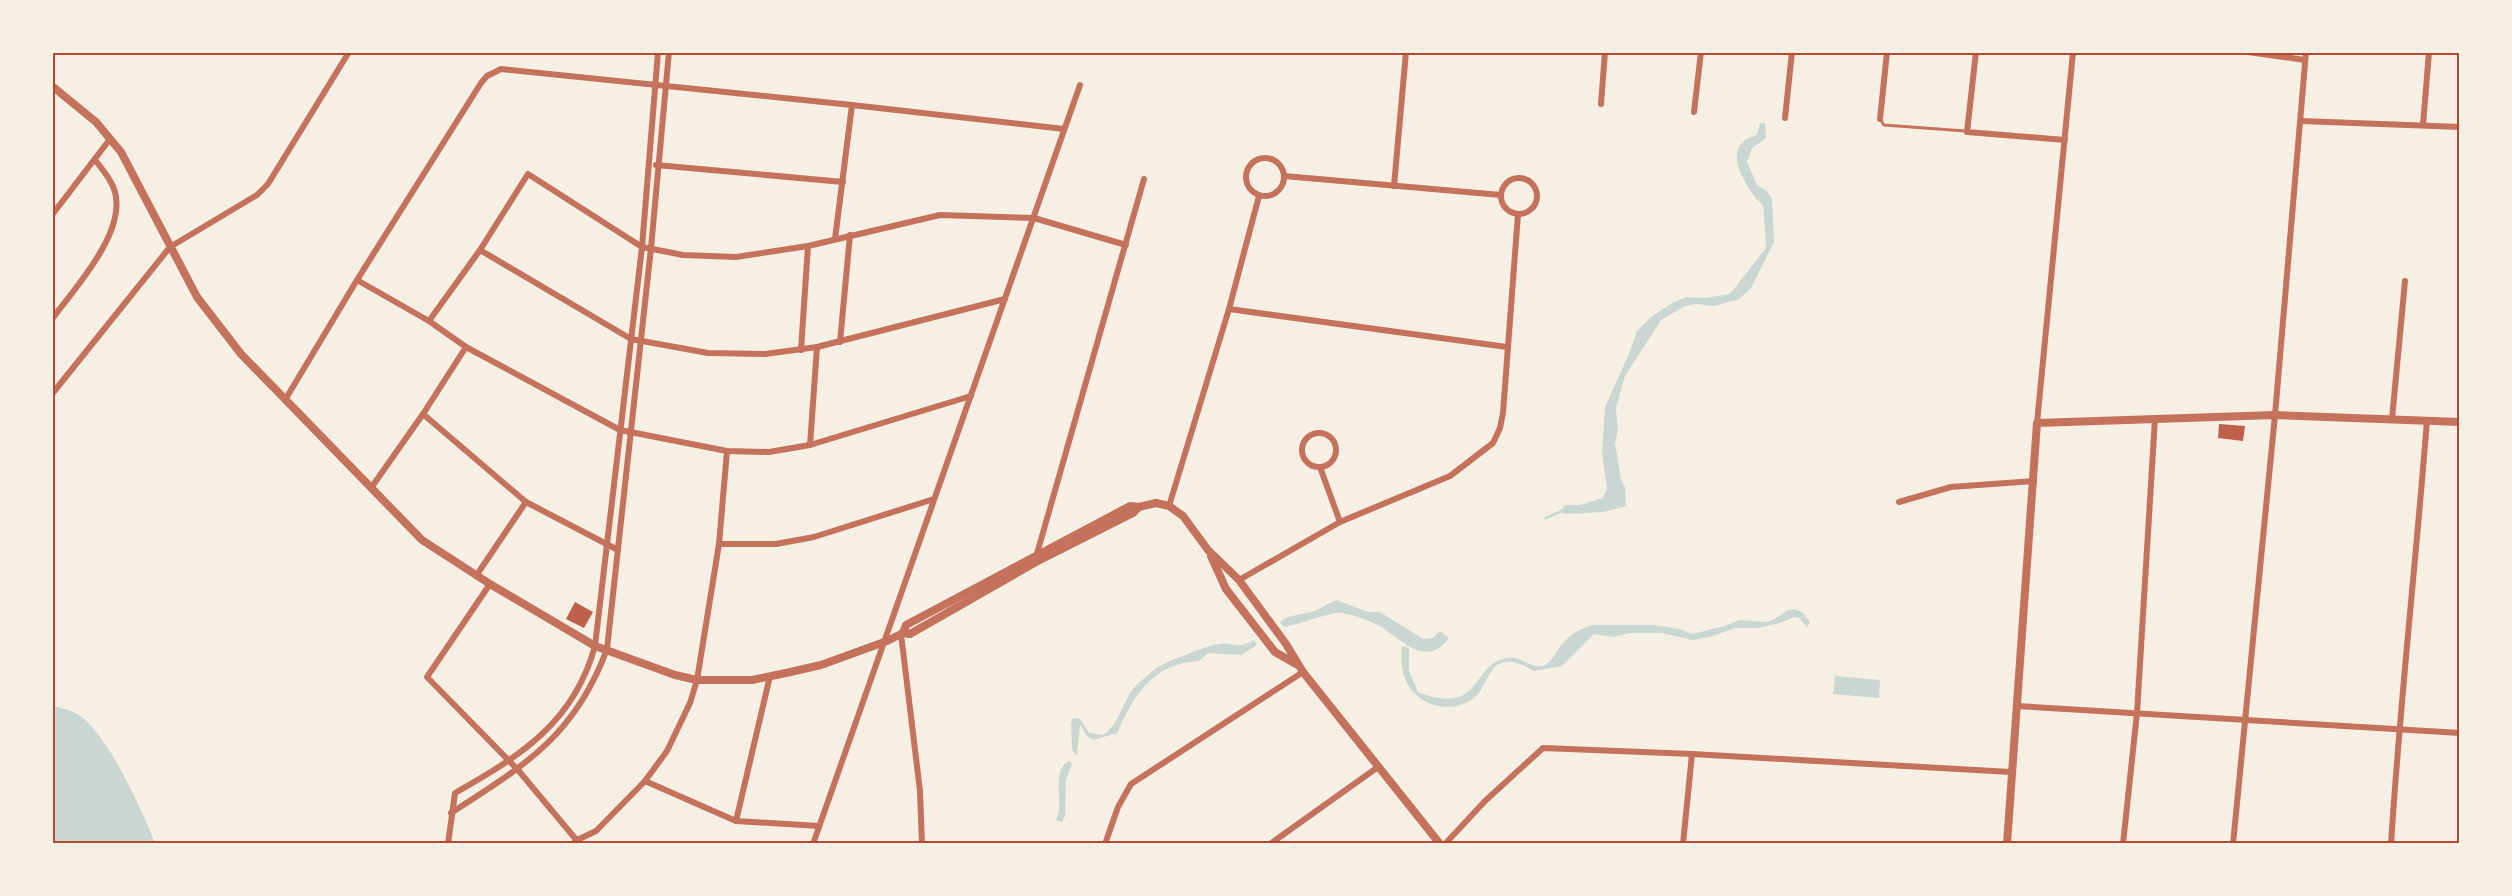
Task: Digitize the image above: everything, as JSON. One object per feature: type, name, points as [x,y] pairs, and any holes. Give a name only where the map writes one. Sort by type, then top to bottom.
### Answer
[{"type":"street","points":[[52,394],[170,247],[257,195],[268,184],[349,52]]},
{"type":"street","points":[[448,843],[455,793],[510,762],[532,744],[564,711],[590,664],[596,646],[642,247],[658,52]]},
{"type":"street","points":[[451,813],[518,770],[538,754],[572,718],[589,690],[607,648],[651,248],[669,52]]},
{"type":"street","points":[[1394,186],[1406,52]]},
{"type":"street","points":[[1601,104],[1605,52]]},
{"type":"street","points":[[1694,112],[1701,52]]},
{"type":"street","points":[[1785,118],[1792,52]]},
{"type":"street","points":[[1880,119],[1887,52]]},
{"type":"street","points":[[1976,52],[1967,132],[2065,140]]},
{"type":"street","points":[[2007,843],[2037,423],[2073,52]]},
{"type":"street","points":[[2233,843],[2275,415],[2306,56],[2248,52]]},
{"type":"street","points":[[2423,125],[2429,52]]},
{"type":"street","points":[[285,400],[357,280],[487,76],[501,69],[1064,129]]},
{"type":"street","points":[[813,843],[887,641],[934,499],[1080,85]]},
{"type":"street","points":[[52,86],[96,122],[110,139],[136,178],[197,297],[241,354],[423,540],[476,576],[596,646],[607,648],[675,675],[697,680],[752,680],[821,665],[887,641],[902,633]]},
{"type":"street","points":[[835,239],[852,105]]},
{"type":"street","points":[[2301,121],[2460,127]]},
{"type":"street","points":[[52,215],[110,139]]},
{"type":"street","points":[[1268,159],[1279,165],[1284,176],[1277,192],[1271,195],[1259,196],[1253,193],[1246,183],[1247,170],[1256,160],[1268,159]]},
{"type":"street","points":[[52,319],[108,243],[114,226],[116,193],[95,160]]},
{"type":"street","points":[[649,164],[843,182]]},
{"type":"street","points":[[429,321],[480,250],[528,174],[642,247],[683,255],[736,256],[808,246],[940,214],[1034,218],[1126,245]]},
{"type":"street","points":[[1284,176],[1501,195]]},
{"type":"street","points":[[1523,178],[1533,183],[1537,193],[1536,204],[1528,212],[1513,213],[1504,206],[1501,195],[1504,185],[1513,179],[1523,178]]},
{"type":"street","points":[[1036,558],[1144,179]]},
{"type":"street","points":[[1169,506],[1230,309],[1259,196]]},
{"type":"street","points":[[1239,580],[1340,522],[1450,476],[1493,443],[1500,428],[1503,412],[1518,214]]},
{"type":"street","points":[[840,342],[850,235]]},
{"type":"street","points":[[801,350],[808,246]]},
{"type":"street","points":[[480,250],[631,339],[708,353],[765,354],[801,350],[1005,299]]},
{"type":"street","points":[[357,280],[429,321],[466,347],[620,430],[727,451],[769,453],[810,445],[971,396]]},
{"type":"street","points":[[2392,419],[2405,281]]},
{"type":"street","points":[[1230,309],[1507,347]]},
{"type":"street","points":[[370,488],[423,414],[466,347]]},
{"type":"street","points":[[810,445],[817,347]]},
{"type":"street","points":[[423,414],[526,502],[618,549]]},
{"type":"street","points":[[2037,423],[2275,415],[2460,422]]},
{"type":"street","points":[[2123,843],[2137,713],[2155,418]]},
{"type":"street","points":[[2391,843],[2398,730],[2414,583],[2427,420]]},
{"type":"street","points":[[1320,432],[1326,433],[1335,441],[1337,453],[1331,463],[1320,467],[1306,462],[1302,451],[1305,440],[1320,432]]},
{"type":"street","points":[[490,584],[427,677],[518,770],[576,842],[596,831],[645,781],[679,730],[697,680],[720,544],[727,451]]},
{"type":"street","points":[[1320,467],[1340,522]]},
{"type":"street","points":[[1899,502],[1951,487],[2034,481]]},
{"type":"street","points":[[720,544],[776,544],[814,537],[934,499]]},
{"type":"street","points":[[476,576],[526,502]]},
{"type":"street","points":[[922,843],[920,791],[902,633],[906,625],[1036,558],[1130,506],[1139,507],[1156,503],[1169,506],[1183,516],[1208,550],[1239,580],[1286,644],[1300,668],[1440,843]]},
{"type":"street","points":[[1208,550],[1226,589],[1275,652],[1300,668]]},
{"type":"street","points":[[1105,843],[1118,807],[1131,784],[1300,668]]},
{"type":"street","points":[[736,821],[770,676]]},
{"type":"street","points":[[2017,706],[2460,733]]},
{"type":"street","points":[[1445,843],[1485,801],[1543,748],[2011,772]]},
{"type":"street","points":[[1683,843],[1692,754]]},
{"type":"street","points":[[1270,843],[1378,767]]},
{"type":"street","points":[[645,781],[736,821],[819,826]]},
{"type":"lane","points":[[1880,119],[1884,124],[1967,132]]},
{"type":"shaded area","points":[[1760,123],[1765,123],[1766,138],[1752,148],[1747,162],[1757,185],[1767,191],[1772,199],[1774,242],[1751,288],[1739,299],[1714,306],[1696,304],[1685,306],[1661,320],[1625,376],[1616,408],[1618,430],[1615,443],[1621,480],[1625,487],[1626,506],[1603,512],[1565,514],[1562,512],[1564,505],[1580,505],[1603,498],[1607,489],[1602,453],[1605,407],[1637,331],[1651,317],[1686,297],[1705,298],[1730,294],[1766,248],[1763,206],[1749,188],[1737,161],[1740,146],[1757,135]]},
{"type":"shaded area","points":[[1336,600],[1368,612],[1380,612],[1423,639],[1433,638],[1440,631],[1449,638],[1440,647],[1431,651],[1422,651],[1404,643],[1378,625],[1346,614],[1331,614],[1284,627],[1280,622],[1288,617],[1315,611]]},
{"type":"shaded area","points":[[1795,609],[1802,612],[1810,622],[1807,627],[1799,618],[1794,617],[1780,623],[1757,628],[1735,628],[1710,637],[1692,640],[1662,633],[1630,633],[1614,637],[1594,634],[1562,666],[1534,671],[1513,662],[1499,664],[1492,670],[1475,697],[1456,706],[1446,707],[1425,701],[1410,688],[1402,666],[1402,646],[1409,648],[1409,671],[1418,692],[1439,698],[1454,698],[1465,694],[1473,687],[1495,662],[1506,658],[1536,666],[1545,665],[1568,638],[1593,625],[1654,625],[1679,629],[1692,634],[1740,620],[1766,622],[1788,610]]},
{"type":"shaded area","points":[[1254,640],[1257,645],[1241,655],[1208,653],[1199,661],[1183,663],[1157,675],[1138,694],[1117,733],[1093,740],[1087,736],[1080,724],[1077,755],[1072,750],[1071,723],[1073,718],[1080,719],[1089,733],[1103,735],[1113,726],[1135,686],[1158,667],[1212,645],[1224,643],[1243,645]]},
{"type":"shaded area","points":[[1835,676],[1880,680],[1879,698],[1833,694]]},
{"type":"shaded area","points":[[52,706],[70,710],[79,715],[102,739],[123,774],[155,843],[53,843]]},
{"type":"shaded area","points":[[1069,761],[1072,763],[1066,780],[1065,816],[1062,822],[1056,820],[1059,805],[1059,780],[1063,766]]},
{"type":"building","points":[[2219,424],[2245,426],[2243,441],[2218,438]]},
{"type":"building","points":[[575,602],[593,612],[584,628],[566,619]]},
{"type":"waterway","points":[[1546,518],[1564,510]]}]
